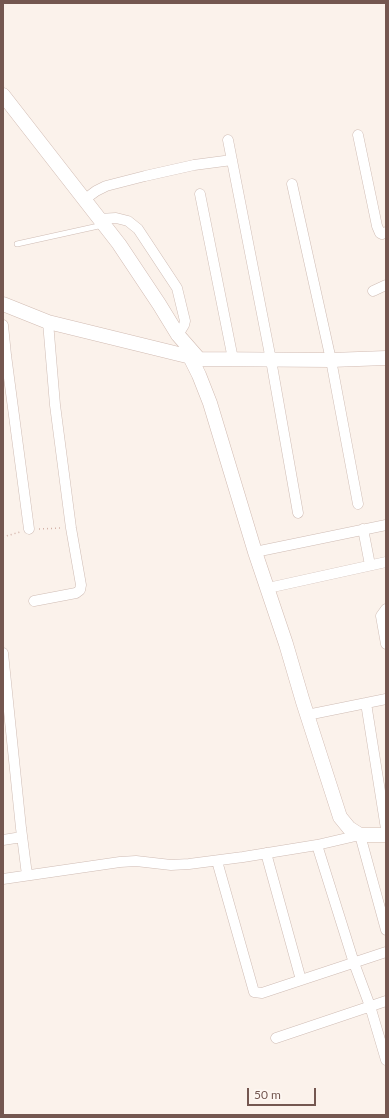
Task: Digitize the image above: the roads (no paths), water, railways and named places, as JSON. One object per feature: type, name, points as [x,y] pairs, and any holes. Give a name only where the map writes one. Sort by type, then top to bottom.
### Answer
[{"type":"main road","points":[[3,95],[102,222],[135,268],[178,335],[195,358],[255,552],[268,588],[340,817],[349,828],[360,835],[386,835]]},
{"type":"main road","points":[[3,304],[48,322],[195,358],[332,360],[386,358]]},
{"type":"street","points":[[358,135],[377,226],[380,233],[382,234],[386,232]]},
{"type":"street","points":[[228,140],[271,360],[298,513]]},
{"type":"street","points":[[84,200],[106,186],[194,165],[232,160]]},
{"type":"street","points":[[292,184],[332,360],[358,504]]},
{"type":"street","points":[[200,194],[233,359]]},
{"type":"street","points":[[102,222],[116,218],[128,221],[138,229],[171,277],[180,295],[185,321],[178,335]]},
{"type":"street","points":[[373,291],[386,285]]},
{"type":"street","points":[[34,601],[76,593],[80,590],[81,585],[71,528],[55,405],[48,322]]},
{"type":"street","points":[[3,325],[29,529]]},
{"type":"street","points":[[255,552],[386,525]]},
{"type":"street","points":[[363,529],[370,565]]},
{"type":"street","points":[[268,588],[386,562]]},
{"type":"street","points":[[386,609],[381,616],[386,644]]},
{"type":"street","points":[[3,653],[27,875]]},
{"type":"street","points":[[307,715],[386,699]]},
{"type":"street","points":[[366,703],[381,766],[386,829]]},
{"type":"street","points":[[3,879],[120,862],[136,862],[171,866],[217,861],[318,845],[360,835],[386,930]]},
{"type":"street","points":[[3,840],[22,837]]},
{"type":"street","points":[[318,845],[354,963],[370,1006],[386,1060]]},
{"type":"street","points":[[266,853],[301,980]]},
{"type":"street","points":[[217,861],[254,992],[262,993],[386,952]]},
{"type":"street","points":[[276,1038],[386,1001]]},
{"type":"lane","points":[[18,244],[102,222]]}]
